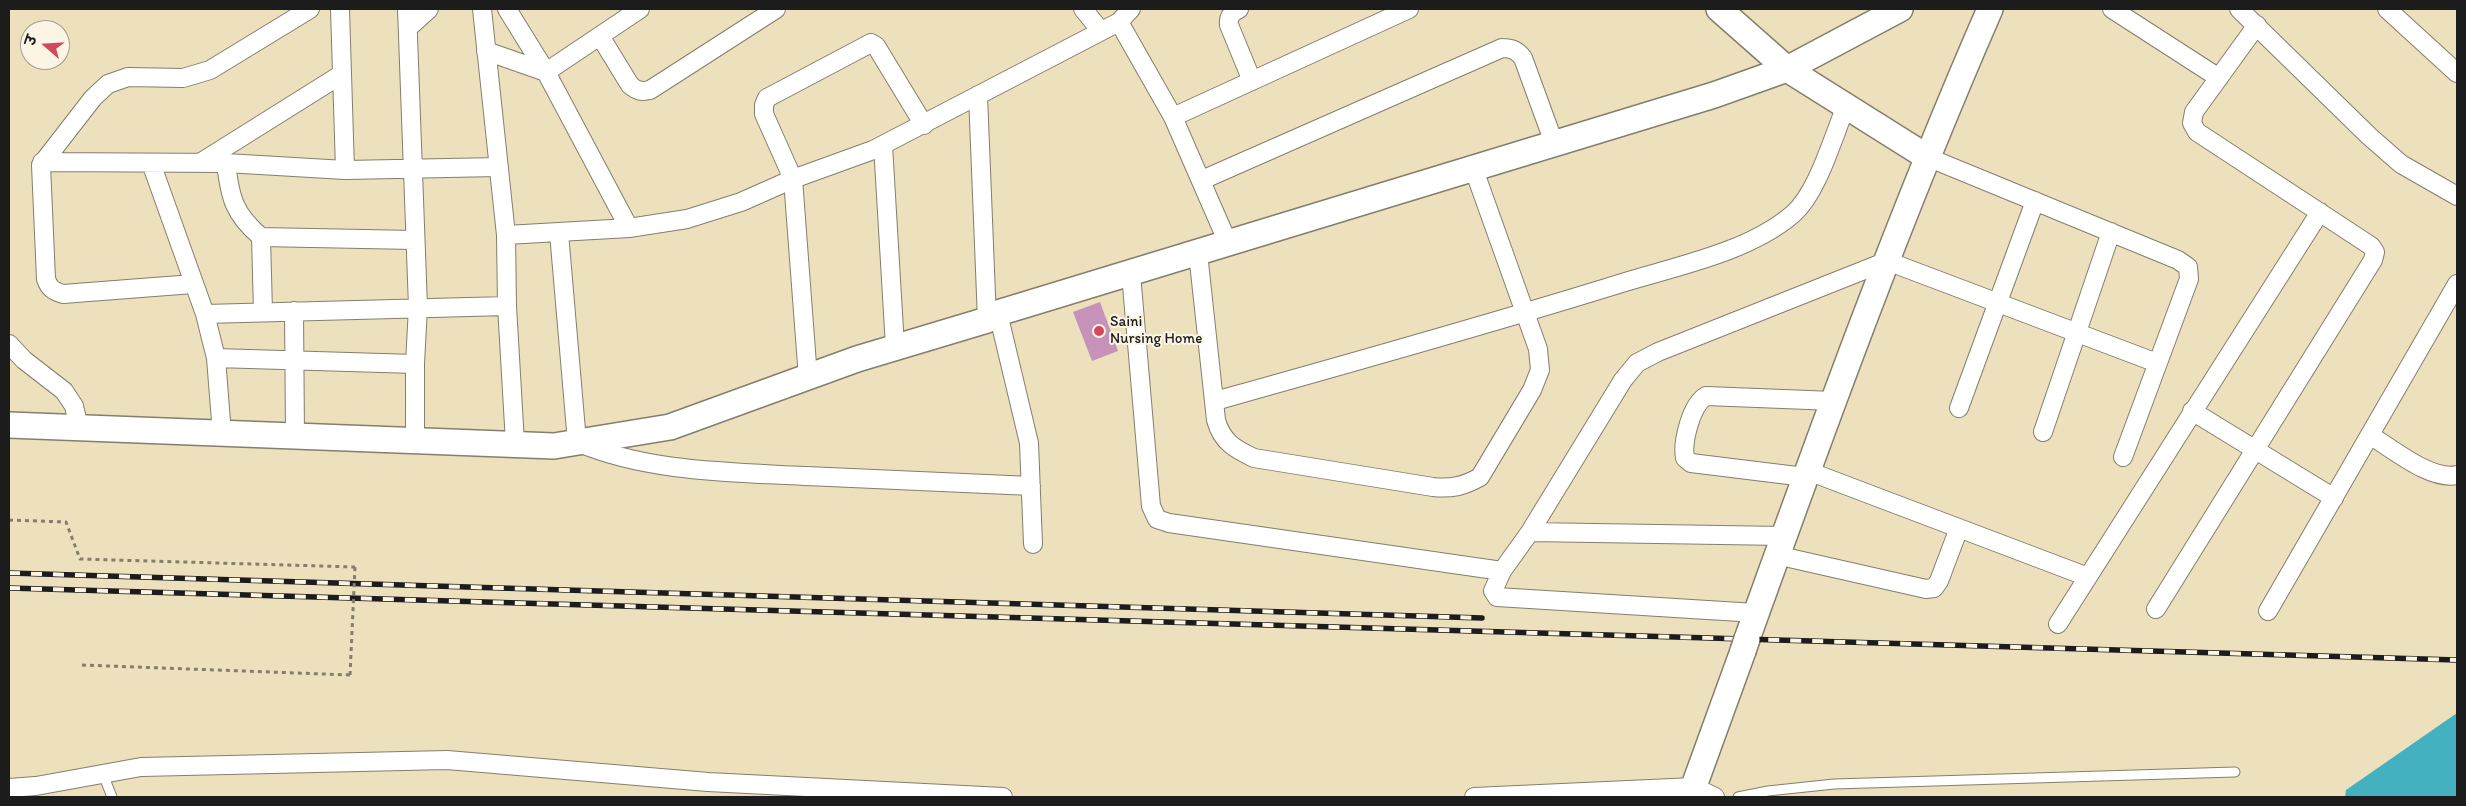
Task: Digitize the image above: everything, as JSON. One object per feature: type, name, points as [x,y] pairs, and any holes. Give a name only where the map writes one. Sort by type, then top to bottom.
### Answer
[{"type":"street","points":[[193,284],[63,294],[49,287],[46,279],[42,162],[93,98],[108,84],[128,77],[183,78],[210,70],[310,9]]},
{"type":"street","points":[[340,9],[345,170]]},
{"type":"street","points":[[407,9],[414,169],[414,240],[418,307],[415,364],[415,442]]},
{"type":"street","points":[[408,28],[429,9]]},
{"type":"street","points":[[482,9],[506,234],[507,306],[515,443]]},
{"type":"street","points":[[507,9],[546,72],[629,228]]},
{"type":"street","points":[[546,72],[640,9]]},
{"type":"street","points":[[600,36],[630,85],[636,90],[643,92],[650,90],[776,9]]},
{"type":"street","points":[[1084,9],[1102,31]]},
{"type":"street","points":[[506,234],[559,233],[629,228],[687,219],[741,202],[793,179],[883,145],[924,126],[978,95],[1119,22],[1131,9]]},
{"type":"street","points":[[1239,9],[1228,18],[1229,26],[1252,81]]},
{"type":"street","points":[[1172,117],[1409,9]]},
{"type":"street","points":[[1720,9],[1786,69],[1927,157],[2178,260],[2188,267],[2190,279],[2157,362],[2123,457]]},
{"type":"street","points":[[9,426],[415,442],[515,443],[554,446],[670,427],[895,347],[1472,167],[1714,95],[1786,69],[1900,9]]},
{"type":"street","points":[[1474,797],[1700,794],[1703,760],[1806,474],[1927,157],[1990,9]]},
{"type":"street","points":[[2112,9],[2219,78]]},
{"type":"street","points":[[2239,9],[2369,136],[2401,164],[2457,196]]},
{"type":"street","points":[[2387,9],[2457,72]]},
{"type":"street","points":[[1119,22],[1172,117],[1202,180],[1228,243]]},
{"type":"street","points":[[2156,609],[2373,260],[2375,252],[2371,246],[2197,132],[2192,124],[2194,112],[2257,25]]},
{"type":"street","points":[[808,378],[793,179],[764,114],[764,105],[768,98],[866,44],[876,46],[924,126]]},
{"type":"street","points":[[1202,180],[1502,48],[1510,48],[1518,52],[1523,58],[1554,142]]},
{"type":"street","points":[[486,51],[546,72]]},
{"type":"street","points":[[200,163],[342,74]]},
{"type":"street","points":[[978,95],[992,317],[1030,443],[1033,544]]},
{"type":"street","points":[[1215,401],[1524,314],[1724,251],[1764,235],[1794,213],[1816,182],[1846,106]]},
{"type":"street","points":[[883,145],[895,347]]},
{"type":"street","points":[[42,162],[226,163],[345,170],[498,167]]},
{"type":"street","points":[[151,163],[205,314],[216,358],[222,434]]},
{"type":"street","points":[[226,163],[229,188],[235,210],[260,237],[414,240]]},
{"type":"street","points":[[1198,253],[1216,420],[1220,434],[1234,449],[1254,458],[1433,487],[1451,488],[1466,485],[1480,477],[1532,390],[1540,370],[1538,349],[1472,167]]},
{"type":"street","points":[[1959,408],[2035,201]]},
{"type":"street","points":[[2058,624],[2320,212]]},
{"type":"street","points":[[2043,432],[2111,232]]},
{"type":"street","points":[[559,233],[577,442]]},
{"type":"street","points":[[260,237],[263,312]]},
{"type":"street","points":[[1756,614],[1497,597],[1492,591],[1502,570],[1530,532],[1623,380],[1637,363],[1658,352],[1887,262],[2157,362]]},
{"type":"street","points":[[1131,274],[1151,506],[1157,519],[1169,524],[1502,570]]},
{"type":"street","points":[[2268,611],[2371,436],[2457,284]]},
{"type":"street","points":[[205,314],[507,306]]},
{"type":"street","points":[[294,311],[295,437]]},
{"type":"street","points":[[9,344],[24,360],[64,391],[74,406],[79,428]]},
{"type":"street","points":[[216,358],[415,364]]},
{"type":"street","points":[[1834,401],[1706,396],[1699,400],[1693,410],[1684,450],[1685,458],[1691,462],[1806,474],[1959,528],[2088,577]]},
{"type":"street","points":[[2192,412],[2334,498]]},
{"type":"street","points":[[2371,436],[2428,471],[2448,477],[2457,475]]},
{"type":"street","points":[[577,442],[597,451],[630,459],[740,473],[1031,486]]},
{"type":"street","points":[[1530,532],[1780,546],[1916,587],[1934,588],[1939,581],[1959,528]]},
{"type":"street","points":[[9,788],[36,786],[141,767],[447,760],[705,790],[1003,797]]},
{"type":"lane","points":[[1738,797],[1768,791],[1834,784],[2235,772]]},
{"type":"lane","points":[[103,774],[112,797]]},
{"type":"path","points":[[9,520],[66,522],[80,559],[355,567],[350,675],[82,665]]},
{"type":"water","points":[[2457,713],[2457,797],[2345,797],[2346,790]]},
{"type":"building","points":[[1100,302],[1118,351],[1092,361],[1073,312]]},
{"type":"railway","points":[[9,573],[1482,618]]},
{"type":"railway","points":[[9,588],[2457,660]]},
{"type":"place","name":"Saini Nursing Home","points":[[1099,331]]}]
